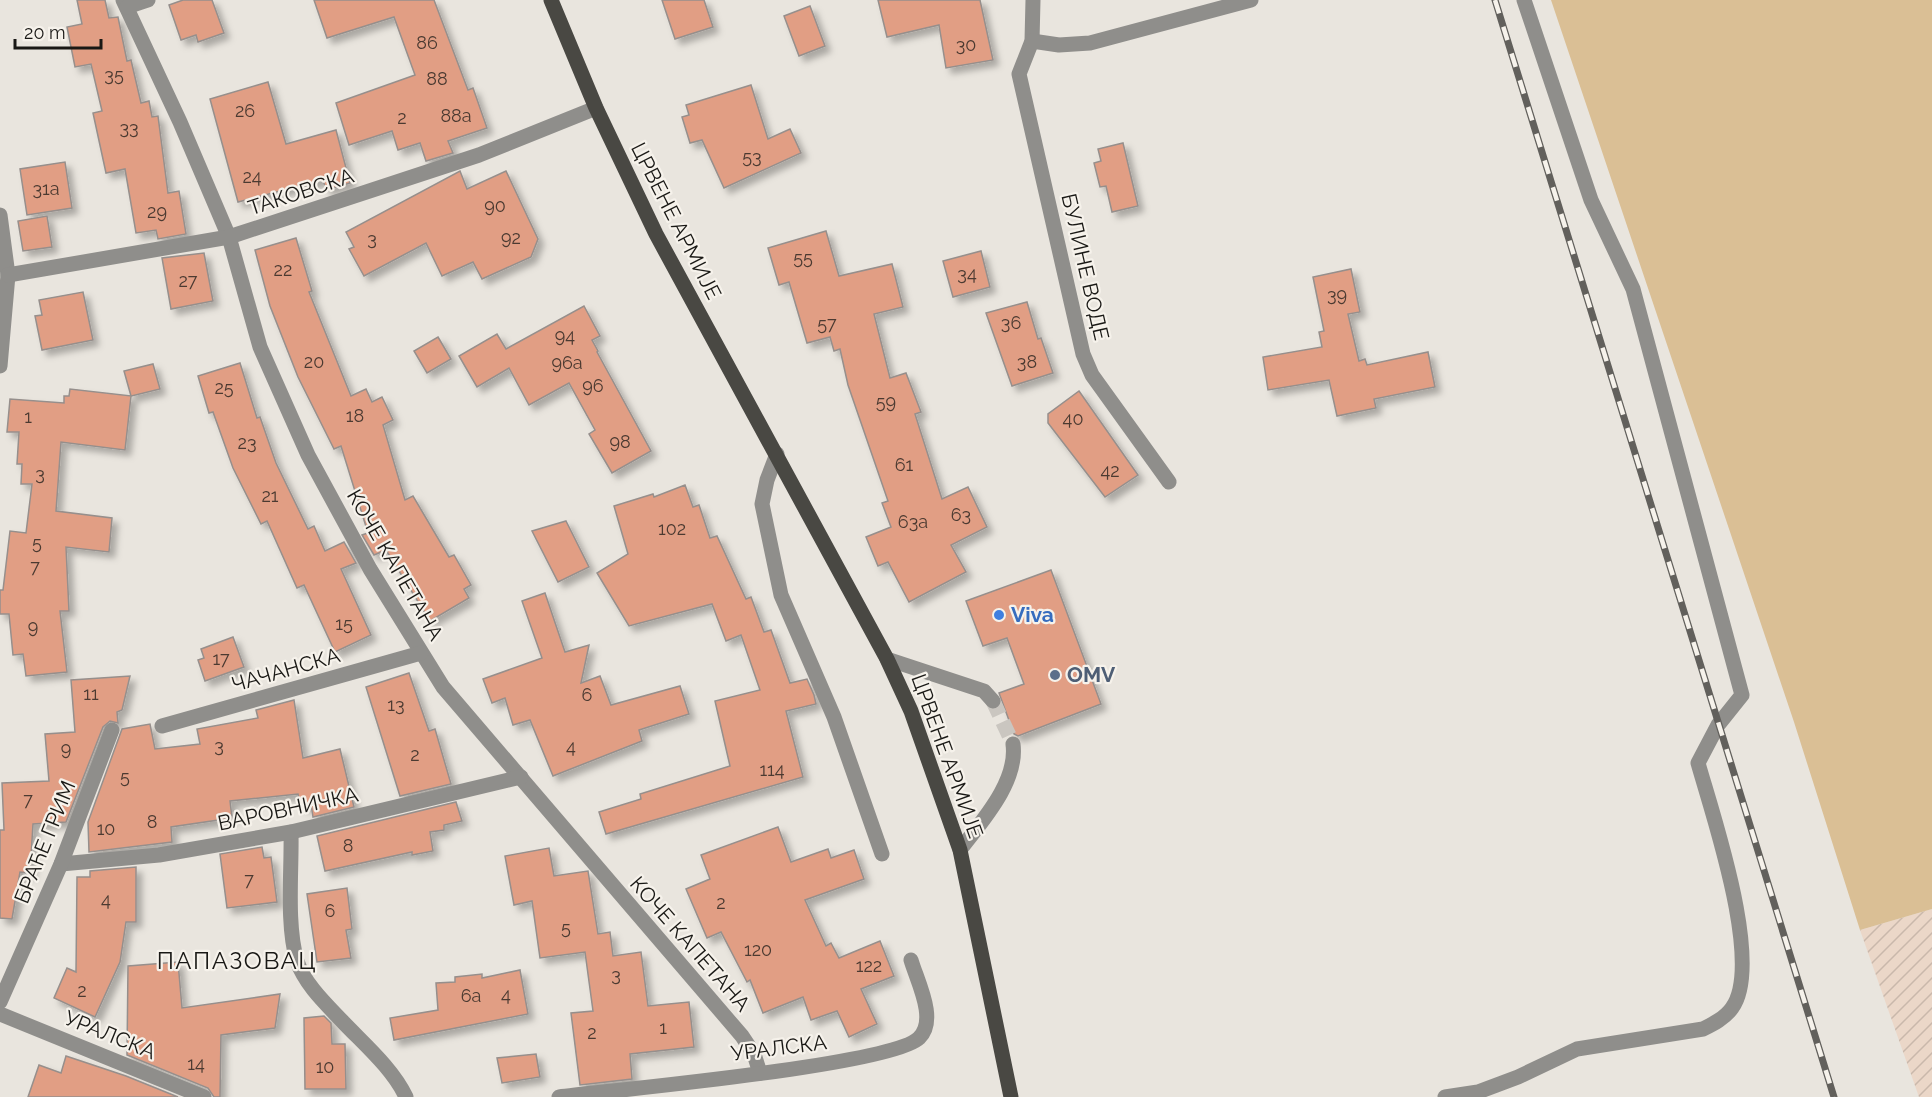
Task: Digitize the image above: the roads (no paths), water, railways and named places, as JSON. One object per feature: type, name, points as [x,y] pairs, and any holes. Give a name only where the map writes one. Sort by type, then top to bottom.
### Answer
[{"type":"main road","name":"ЦРВЕНЕ АРМИЈЕ","points":[[551,0],[596,108],[656,234],[887,659],[911,711],[960,850],[1011,1097]]},
{"type":"street","points":[[125,4],[148,0]]},
{"type":"street","name":"БУЛИНЕ ВОДЕ","points":[[1033,0],[1032,41],[1019,74],[1083,354],[1092,375],[1169,482]]},
{"type":"street","points":[[1032,41],[1059,45],[1090,43],[1251,0]]},
{"type":"street","points":[[1446,1097],[1478,1092],[1518,1077],[1578,1049],[1625,1039],[1702,1029],[1720,1020],[1733,1007],[1740,985],[1742,943],[1736,899],[1698,763],[1718,725],[1742,695],[1633,289],[1591,200],[1524,0]]},
{"type":"street","name":"КОЧЕ КАПЕТАНА","points":[[125,4],[180,122],[229,237],[260,347],[308,455],[370,569],[443,687],[742,1036],[754,1054],[760,1073]]},
{"type":"street","name":"ТАКОВСКА","points":[[8,275],[229,237],[479,155],[596,108]]},
{"type":"street","points":[[0,215],[8,275],[0,366]]},
{"type":"street","points":[[777,454],[767,480],[762,504],[781,595],[834,717],[882,854]]},
{"type":"street","name":"ЧАЧАНСКА","points":[[162,726],[421,653]]},
{"type":"street","points":[[887,659],[984,691],[993,700]]},
{"type":"street","name":"БРАЋЕ ГРИМ","points":[[0,1002],[61,864],[112,730]]},
{"type":"street","points":[[960,850],[986,816],[1010,773],[1015,754],[1013,744]]},
{"type":"street","name":"ВАРОВНИЧКА","points":[[61,864],[159,855],[291,832],[520,777]]},
{"type":"street","points":[[291,832],[292,933],[297,961],[312,987],[370,1050],[402,1088],[406,1097]]},
{"type":"street","name":"УРАЛСКА","points":[[559,1097],[832,1064],[903,1047],[918,1040],[927,1023],[926,1008],[911,960]]},
{"type":"street","name":"УРАЛСКА","points":[[0,1014],[204,1097]]},
{"type":"tunnel","points":[[993,701],[1013,744]]},
{"type":"railway","points":[[1495,0],[1834,1097]]},
{"type":"place","name":"Viva","points":[[999,615]]},
{"type":"place","name":"OMV","points":[[1055,675]]},
{"type":"district","name":"ПАПАЗОВАЦ","points":[[237,961]]}]
